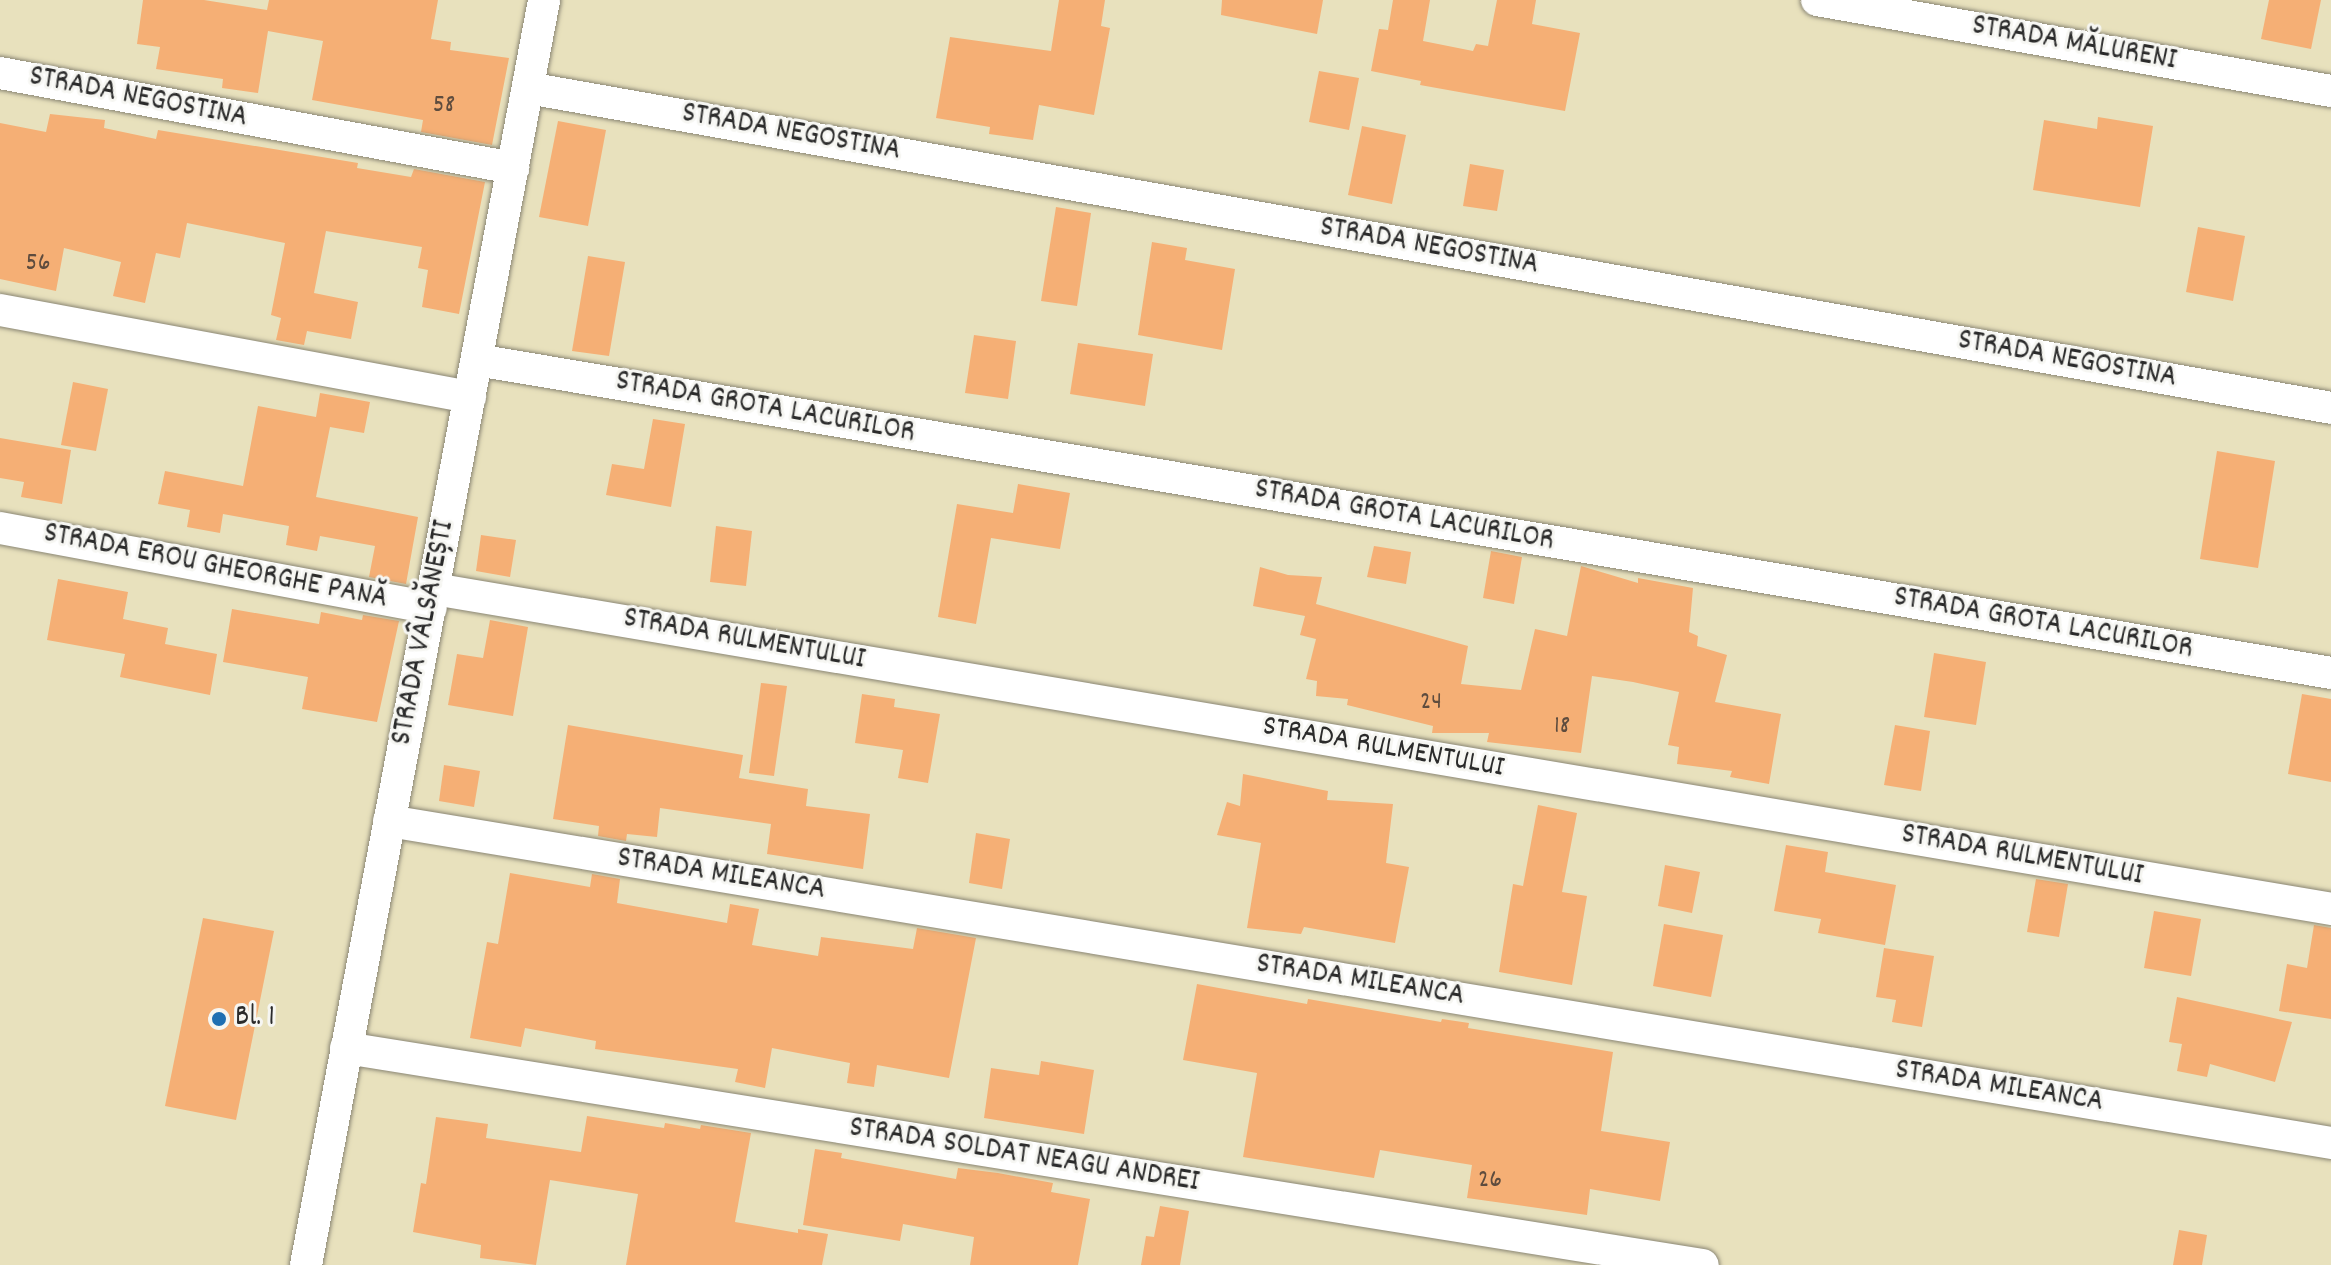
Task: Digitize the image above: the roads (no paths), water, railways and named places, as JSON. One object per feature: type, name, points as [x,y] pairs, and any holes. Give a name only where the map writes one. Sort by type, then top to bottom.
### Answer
[{"type":"street","name":"STRADA VÂLSĂNEȘTI","points":[[306,1265],[544,0]]},
{"type":"street","name":"STRADA MĂLURENI","points":[[1817,0],[2331,91]]},
{"type":"street","name":"STRADA NEGOSTINA","points":[[0,73],[513,168]]},
{"type":"street","name":"STRADA NEGOSTINA","points":[[528,88],[2331,408]]},
{"type":"street","points":[[0,310],[470,397]]},
{"type":"street","name":"STRADA GROTA LACURILOR","points":[[477,360],[2331,673]]},
{"type":"street","name":"STRADA EROU GHEORGHE PANĂ","points":[[0,528],[432,599]]},
{"type":"street","name":"STRADA RULMENTULUI","points":[[432,599],[2331,909]]},
{"type":"street","name":"STRADA MILEANCA","points":[[389,821],[2331,1143]]},
{"type":"street","name":"STRADA SOLDAT NEAGU ANDREI","points":[[346,1048],[1703,1265]]},
{"type":"place","name":"Bl. 1","points":[[219,1019]]}]
